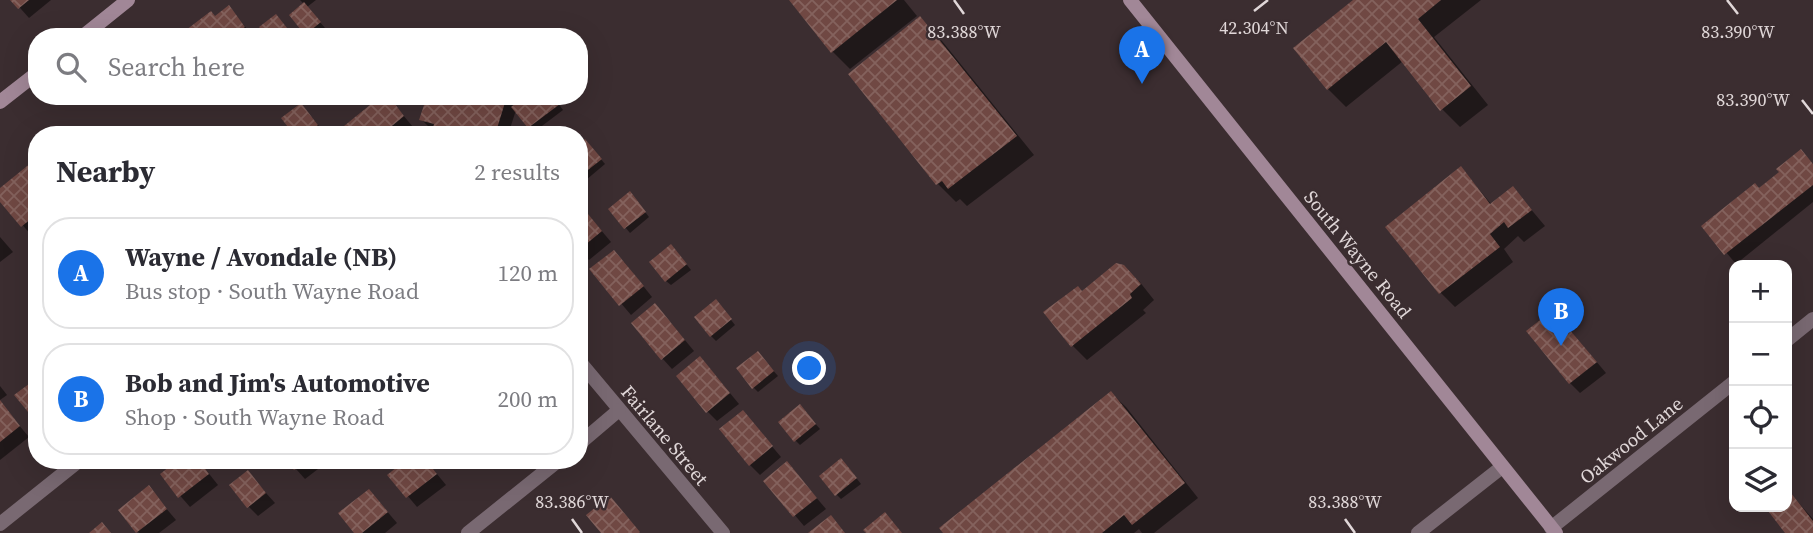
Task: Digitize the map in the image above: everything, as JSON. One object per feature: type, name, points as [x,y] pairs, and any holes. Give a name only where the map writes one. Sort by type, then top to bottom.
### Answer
[{"type":"main road","points":[[93,28],[128,0]]},
{"type":"main road","name":"South Wayne Road","points":[[1130,0],[1553,530]]},
{"type":"main road","points":[[0,102],[28,80]]},
{"type":"street","points":[[1792,336],[1813,319]]},
{"type":"street","name":"Fairlane Street","points":[[588,371],[723,533]]},
{"type":"street","name":"Oakwood Lane","points":[[1553,530],[1729,386]]},
{"type":"street","points":[[588,436],[619,410]]},
{"type":"street","points":[[1418,533],[1502,467]]},
{"type":"street","points":[[0,524],[69,469]]},
{"type":"street","points":[[468,533],[548,469]]},
{"type":"building","points":[[10,0],[29,0],[18,9]]},
{"type":"building","points":[[789,0],[897,0],[831,53]]},
{"type":"building","points":[[1353,0],[1441,0],[1418,19],[1471,86],[1440,111],[1386,42],[1327,90],[1293,48]]},
{"type":"building","points":[[304,2],[321,22],[314,28],[299,28],[289,15]]},
{"type":"building","points":[[229,5],[245,27],[189,28],[211,11],[215,16]]},
{"type":"building","points":[[276,14],[287,28],[260,28]]},
{"type":"building","points":[[920,16],[1017,136],[948,189],[942,181],[936,185],[848,74]]},
{"type":"building","points":[[298,105],[303,105],[318,125],[287,126],[281,118]]},
{"type":"building","points":[[370,105],[396,105],[404,116],[392,126],[344,126]]},
{"type":"building","points":[[424,105],[504,105],[498,126],[434,126],[419,120]]},
{"type":"building","points":[[559,105],[531,126],[526,126],[511,107]]},
{"type":"building","points":[[588,143],[602,159],[588,170]]},
{"type":"building","points":[[1801,149],[1813,164],[1813,185],[1724,255],[1701,226],[1755,183],[1759,188],[1779,172],[1776,169]]},
{"type":"building","points":[[28,165],[28,221],[21,227],[0,202],[0,188]]},
{"type":"building","points":[[1461,166],[1490,204],[1513,186],[1532,210],[1508,228],[1504,222],[1490,234],[1500,247],[1439,294],[1385,227]]},
{"type":"building","points":[[630,191],[646,212],[624,229],[608,209]]},
{"type":"building","points":[[588,214],[602,231],[588,243]]},
{"type":"building","points":[[671,244],[687,264],[665,282],[649,262]]},
{"type":"building","points":[[614,250],[644,286],[619,306],[589,269]]},
{"type":"building","points":[[1116,263],[1124,265],[1141,284],[1130,294],[1132,298],[1071,347],[1043,312],[1078,286],[1082,291]]},
{"type":"building","points":[[716,299],[732,319],[710,337],[694,317]]},
{"type":"building","points":[[655,303],[685,340],[661,360],[631,323]]},
{"type":"building","points":[[1553,310],[1597,362],[1569,384],[1526,331]]},
{"type":"building","points":[[758,351],[774,371],[752,389],[736,368]]},
{"type":"building","points":[[700,356],[730,393],[706,413],[676,376]]},
{"type":"building","points":[[28,385],[28,412],[14,395]]},
{"type":"building","points":[[1111,391],[1185,483],[1132,525],[1124,515],[1102,533],[943,533],[939,528]]},
{"type":"building","points":[[0,400],[20,426],[0,442]]},
{"type":"building","points":[[800,404],[816,424],[794,442],[778,422]]},
{"type":"building","points":[[743,410],[773,446],[749,466],[719,429]]},
{"type":"building","points":[[841,458],[857,478],[835,496],[819,476]]},
{"type":"building","points":[[787,461],[817,498],[793,517],[763,481]]},
{"type":"building","points":[[166,469],[205,469],[209,474],[178,498],[160,474]]},
{"type":"building","points":[[395,469],[433,469],[437,474],[406,498],[387,475]]},
{"type":"building","points":[[248,470],[266,493],[247,508],[229,485]]},
{"type":"building","points":[[149,485],[167,509],[136,533],[118,510]]},
{"type":"building","points":[[369,489],[388,512],[362,533],[354,533],[338,513]]},
{"type":"building","points":[[1792,494],[1813,521],[1813,533],[1785,533],[1769,512],[1792,512]]},
{"type":"building","points":[[610,496],[639,533],[601,533],[586,515]]},
{"type":"building","points":[[885,512],[902,533],[866,533],[863,530]]},
{"type":"building","points":[[831,515],[845,533],[808,533]]},
{"type":"building","points":[[102,522],[111,533],[89,533]]},
{"type":"place","name":"Wayne / Avondale (NB)","points":[[1142,84]]},
{"type":"place","name":"Bob and Jim's Automotive","points":[[1561,346]]}]
